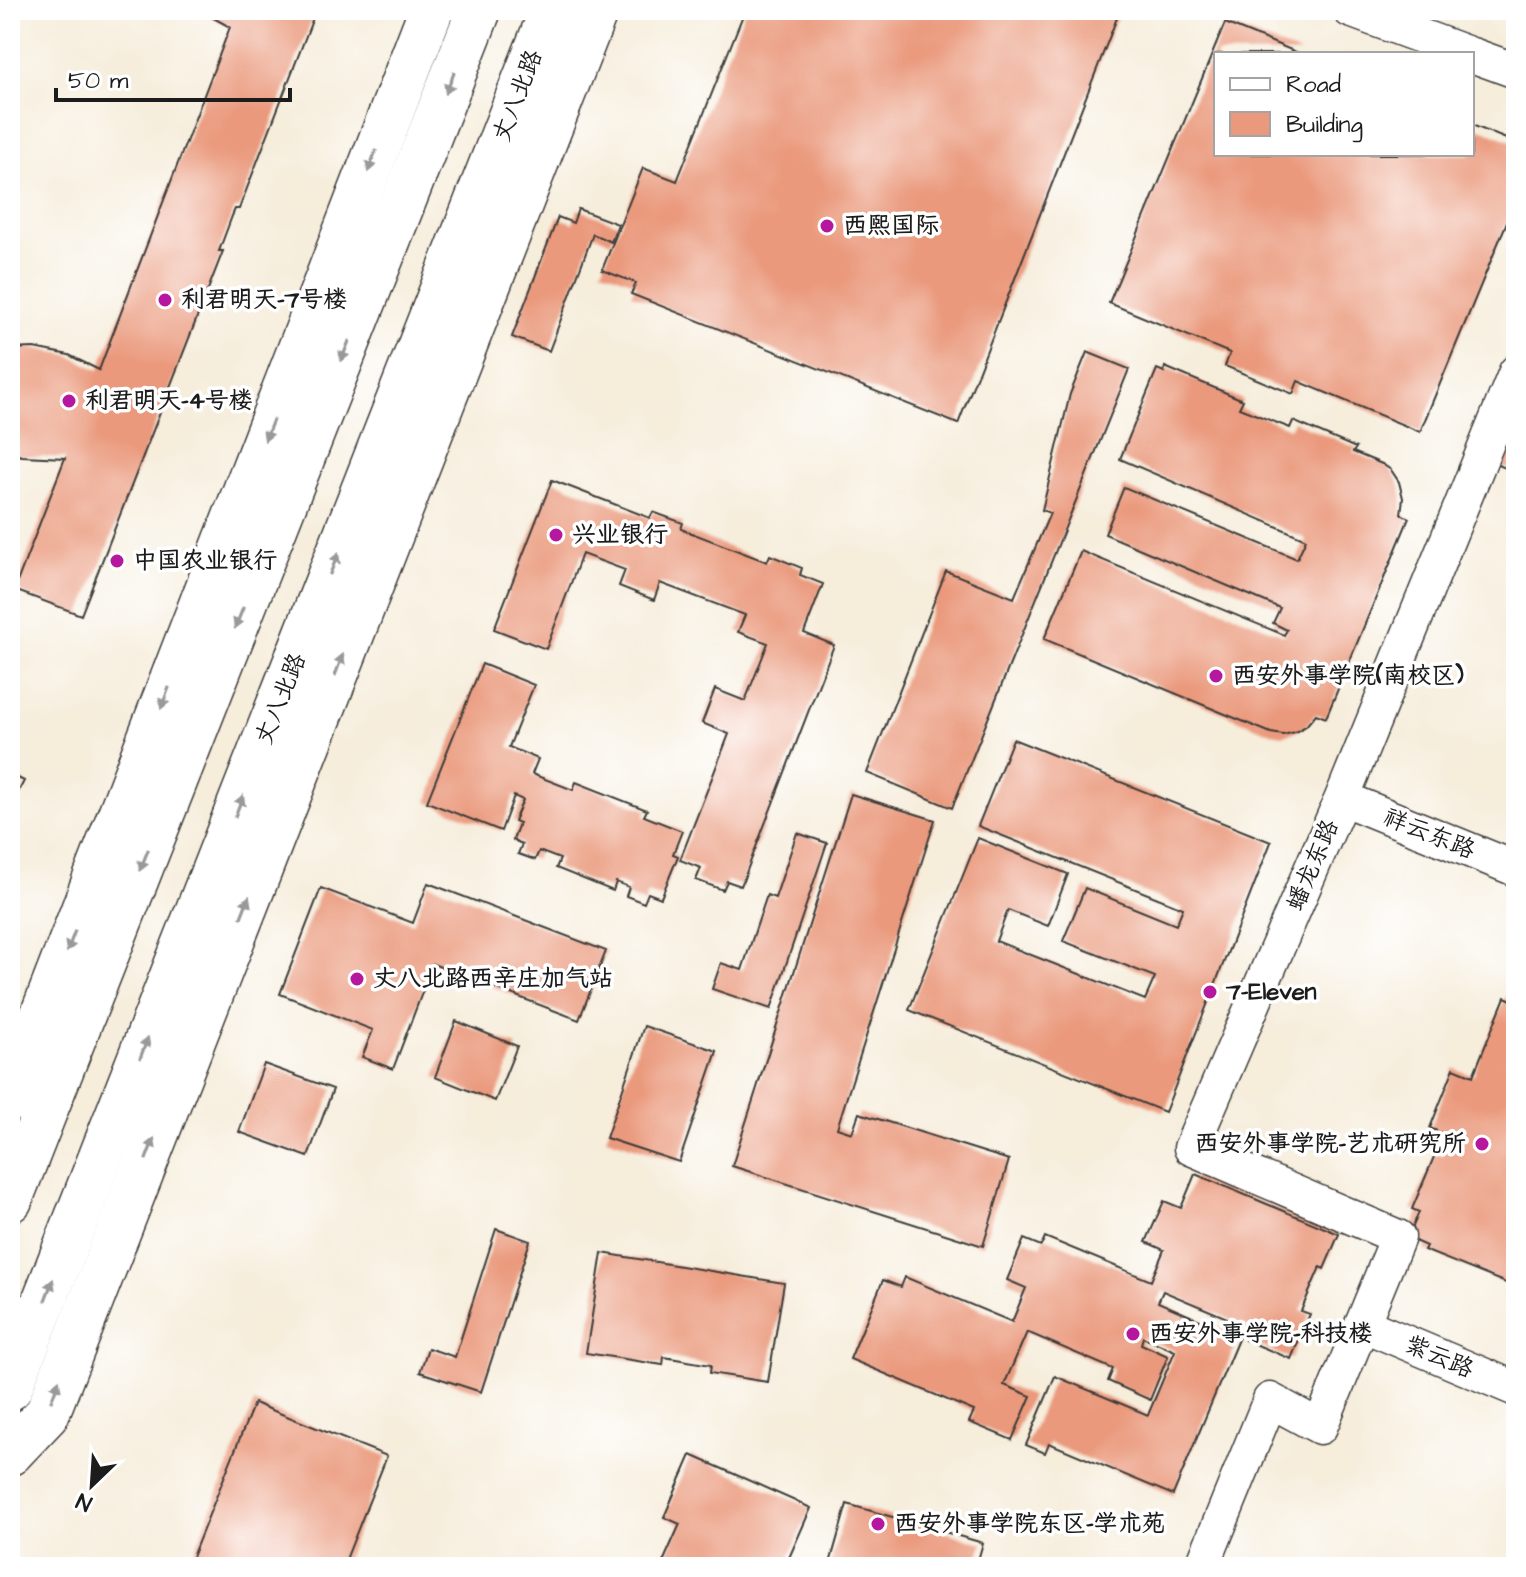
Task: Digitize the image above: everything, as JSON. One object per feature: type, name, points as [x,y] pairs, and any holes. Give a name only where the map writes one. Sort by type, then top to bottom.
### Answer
[{"type":"main road","points":[[10,1099],[431,10]]},
{"type":"main road","points":[[10,1200],[479,10]]},
{"type":"main road","name":"丈八北路","points":[[10,1388],[552,10]]},
{"type":"main road","points":[[10,1453],[47,1414],[596,10]]},
{"type":"street","points":[[1350,10],[1462,52]]},
{"type":"street","points":[[1474,56],[1516,71]]},
{"type":"street","name":"蟠龙东路","points":[[1362,1324],[1398,1237],[1191,1148],[1342,798],[1516,372]]},
{"type":"street","name":"祥云东路","points":[[1342,798],[1516,869]]},
{"type":"street","points":[[1202,1567],[1270,1400],[1320,1427],[1362,1324]]},
{"type":"street","name":"紫云路","points":[[1362,1324],[1516,1389]]},
{"type":"building","name":"利君明天-7号楼","points":[[199,10],[316,10],[239,209],[235,209],[232,216],[219,251],[223,251],[81,615],[14,590],[65,458],[10,453],[10,349],[34,348],[69,355],[99,370],[230,27]]},
{"type":"building","name":"西熙国际","points":[[745,10],[1120,10],[958,424],[631,294],[636,283],[602,270],[643,168],[677,181]]},
{"type":"building","points":[[1225,23],[1296,52],[1214,52],[1214,156],[1474,156],[1474,126],[1516,143],[1516,200],[1420,432],[1298,381],[1293,394],[1225,366],[1230,353],[1109,303]]},
{"type":"building","points":[[578,209],[618,224],[611,242],[593,234],[549,351],[512,337],[558,217],[573,223]]},
{"type":"building","points":[[1087,352],[1129,369],[952,808],[867,773],[946,571],[1014,598],[1050,513],[1042,510],[1070,394]]},
{"type":"building","points":[[1165,367],[1243,400],[1239,408],[1290,428],[1293,421],[1356,448],[1353,452],[1382,464],[1391,470],[1399,482],[1403,498],[1401,514],[1409,518],[1326,718],[1316,714],[1306,726],[1295,732],[1283,735],[1271,733],[1044,639],[1081,551],[1284,635],[1287,630],[1273,623],[1280,608],[1105,534],[1124,487],[1297,559],[1306,539],[1120,459],[1157,369],[1164,372]]},
{"type":"building","points":[[1516,391],[1516,457],[1511,470],[1487,461]]},
{"type":"building","points":[[552,480],[650,518],[653,512],[683,523],[681,529],[767,562],[770,555],[802,568],[800,575],[823,584],[804,633],[834,645],[741,886],[727,881],[723,890],[696,880],[701,868],[680,860],[729,734],[702,723],[715,689],[745,701],[768,643],[738,632],[745,615],[660,583],[654,600],[619,586],[625,570],[582,554],[546,649],[494,629]]},
{"type":"building","points":[[482,664],[534,685],[509,747],[538,759],[532,774],[573,790],[576,782],[647,810],[644,816],[682,831],[673,854],[678,856],[661,898],[648,893],[644,903],[626,896],[629,887],[616,882],[613,891],[556,868],[560,859],[539,851],[535,860],[518,854],[522,844],[513,840],[519,823],[514,821],[523,800],[514,796],[501,831],[427,802]]},
{"type":"building","points":[[1013,739],[1271,842],[1165,1112],[909,1010],[978,838],[1068,874],[1048,926],[1008,910],[996,941],[1145,1000],[1155,977],[1063,941],[1085,888],[1176,925],[1183,908],[978,826]]},
{"type":"building","points":[[10,774],[24,781],[10,808]]},
{"type":"building","points":[[851,794],[935,820],[837,1128],[852,1133],[859,1113],[1009,1160],[983,1246],[732,1166]]},
{"type":"building","points":[[797,833],[827,843],[771,1009],[712,989],[721,963],[742,970],[767,895],[775,898]]},
{"type":"building","name":"丈八北路西辛庄加气站","points":[[428,883],[606,951],[579,1020],[433,964],[393,1069],[362,1057],[373,1030],[280,994],[321,888],[413,923]]},
{"type":"building","name":"西安外事学院-艺术研究所","points":[[1505,997],[1516,1002],[1516,1287],[1424,1250],[1426,1246],[1408,1238],[1419,1212],[1412,1209],[1436,1152],[1443,1155],[1451,1137],[1430,1128],[1454,1068],[1473,1076]]},
{"type":"building","points":[[456,1021],[517,1046],[495,1101],[435,1077]]},
{"type":"building","points":[[644,1026],[717,1051],[679,1162],[606,1138]]},
{"type":"building","points":[[264,1064],[333,1089],[308,1157],[239,1132]]},
{"type":"building","name":"西安外事学院-科技楼","points":[[1195,1174],[1339,1234],[1324,1269],[1320,1267],[1301,1311],[1310,1314],[1291,1359],[1245,1340],[1251,1328],[1163,1291],[1158,1302],[1239,1337],[1173,1495],[1049,1443],[1045,1453],[1026,1445],[1055,1376],[1148,1415],[1175,1351],[1143,1337],[1141,1344],[1168,1356],[1150,1400],[1108,1381],[1113,1369],[1027,1332],[1004,1385],[1031,1396],[1012,1440],[969,1422],[974,1411],[850,1359],[883,1280],[901,1287],[905,1277],[1012,1322],[1026,1288],[1007,1280],[1024,1239],[1041,1246],[1045,1237],[1151,1281],[1164,1250],[1146,1242],[1164,1201],[1181,1208]]},
{"type":"building","points":[[496,1229],[530,1241],[481,1392],[420,1372],[428,1348],[455,1357]]},
{"type":"building","points":[[602,1253],[784,1283],[768,1382],[710,1373],[711,1365],[664,1357],[663,1365],[586,1353]]},
{"type":"building","points":[[254,1403],[387,1456],[343,1567],[188,1567]]},
{"type":"building","points":[[691,1455],[811,1508],[785,1567],[675,1567],[663,1562],[680,1524],[664,1517]]},
{"type":"building","name":"西安外事学院东区-学术苑","points":[[847,1504],[983,1543],[976,1567],[829,1567]]},
{"type":"place","name":"西熙国际","points":[[827,226]]},
{"type":"place","name":"利君明天-7号楼","points":[[165,300]]},
{"type":"place","name":"利君明天-4号楼","points":[[69,401]]},
{"type":"place","name":"兴业银行","points":[[556,535]]},
{"type":"place","name":"中国农业银行","points":[[117,561]]},
{"type":"place","name":"西安外事学院(南校区)","points":[[1216,676]]},
{"type":"place","name":"丈八北路西辛庄加气站","points":[[357,979]]},
{"type":"place","name":"7-Eleven","points":[[1210,992]]},
{"type":"place","name":"西安外事学院-艺术研究所","points":[[1482,1144]]},
{"type":"place","name":"西安外事学院-科技楼","points":[[1133,1334]]},
{"type":"place","name":"西安外事学院东区-学术苑","points":[[878,1524]]}]
